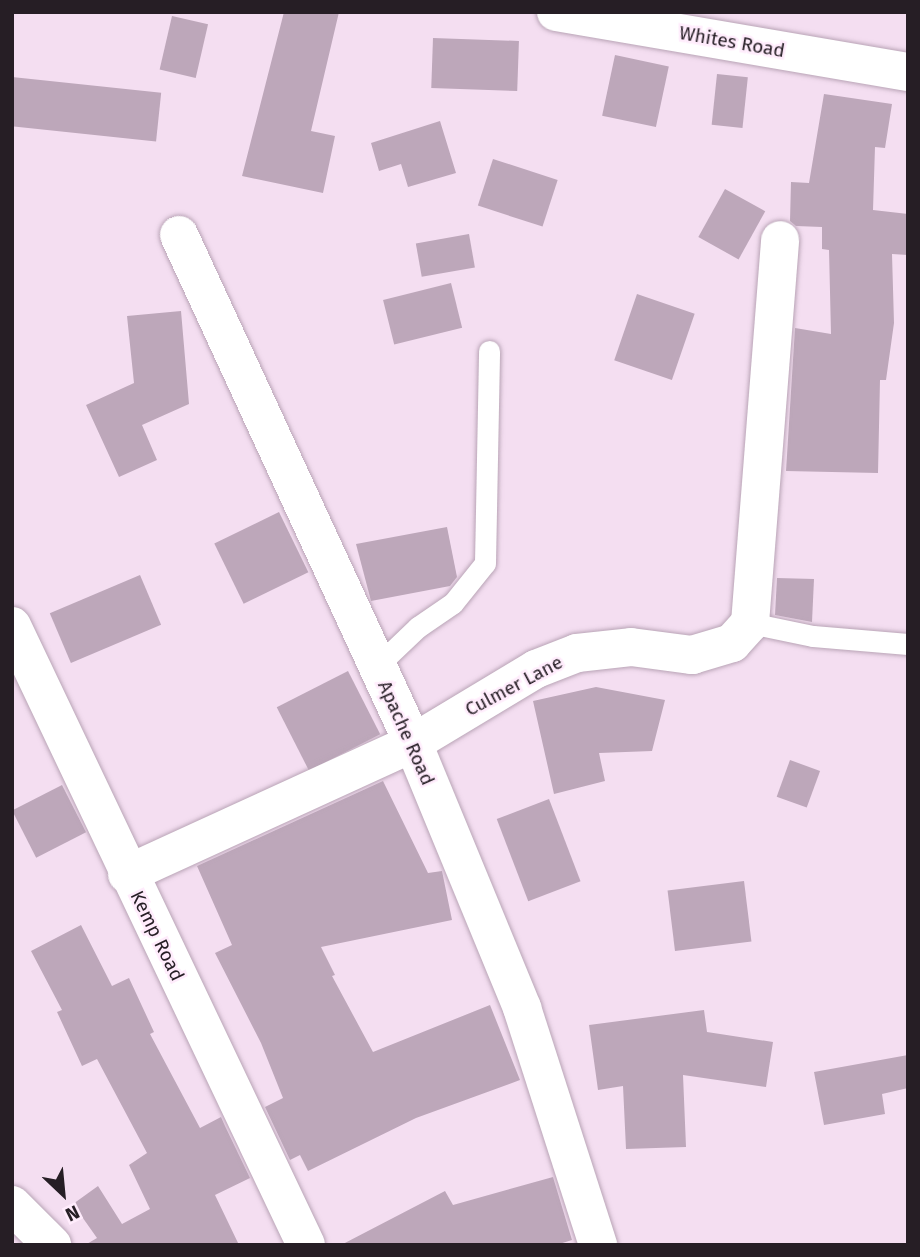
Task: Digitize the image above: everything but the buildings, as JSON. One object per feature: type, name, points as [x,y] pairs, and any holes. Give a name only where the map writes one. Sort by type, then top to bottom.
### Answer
[{"type":"street","name":"Whites Road","points":[[556,12],[908,72]]},
{"type":"street","name":"Apache Road","points":[[178,235],[412,743],[522,1009],[597,1245]]},
{"type":"street","points":[[750,623],[780,240]]},
{"type":"street","name":"Culmer Lane","points":[[127,874],[412,743],[536,669],[577,653],[631,647],[692,655],[732,643],[750,623]]},
{"type":"street","name":"Kemp Road","points":[[12,626],[127,874],[306,1245]]},
{"type":"lane","points":[[376,666],[453,603],[485,564],[489,351]]},
{"type":"lane","points":[[750,623],[813,636],[908,644]]}]
